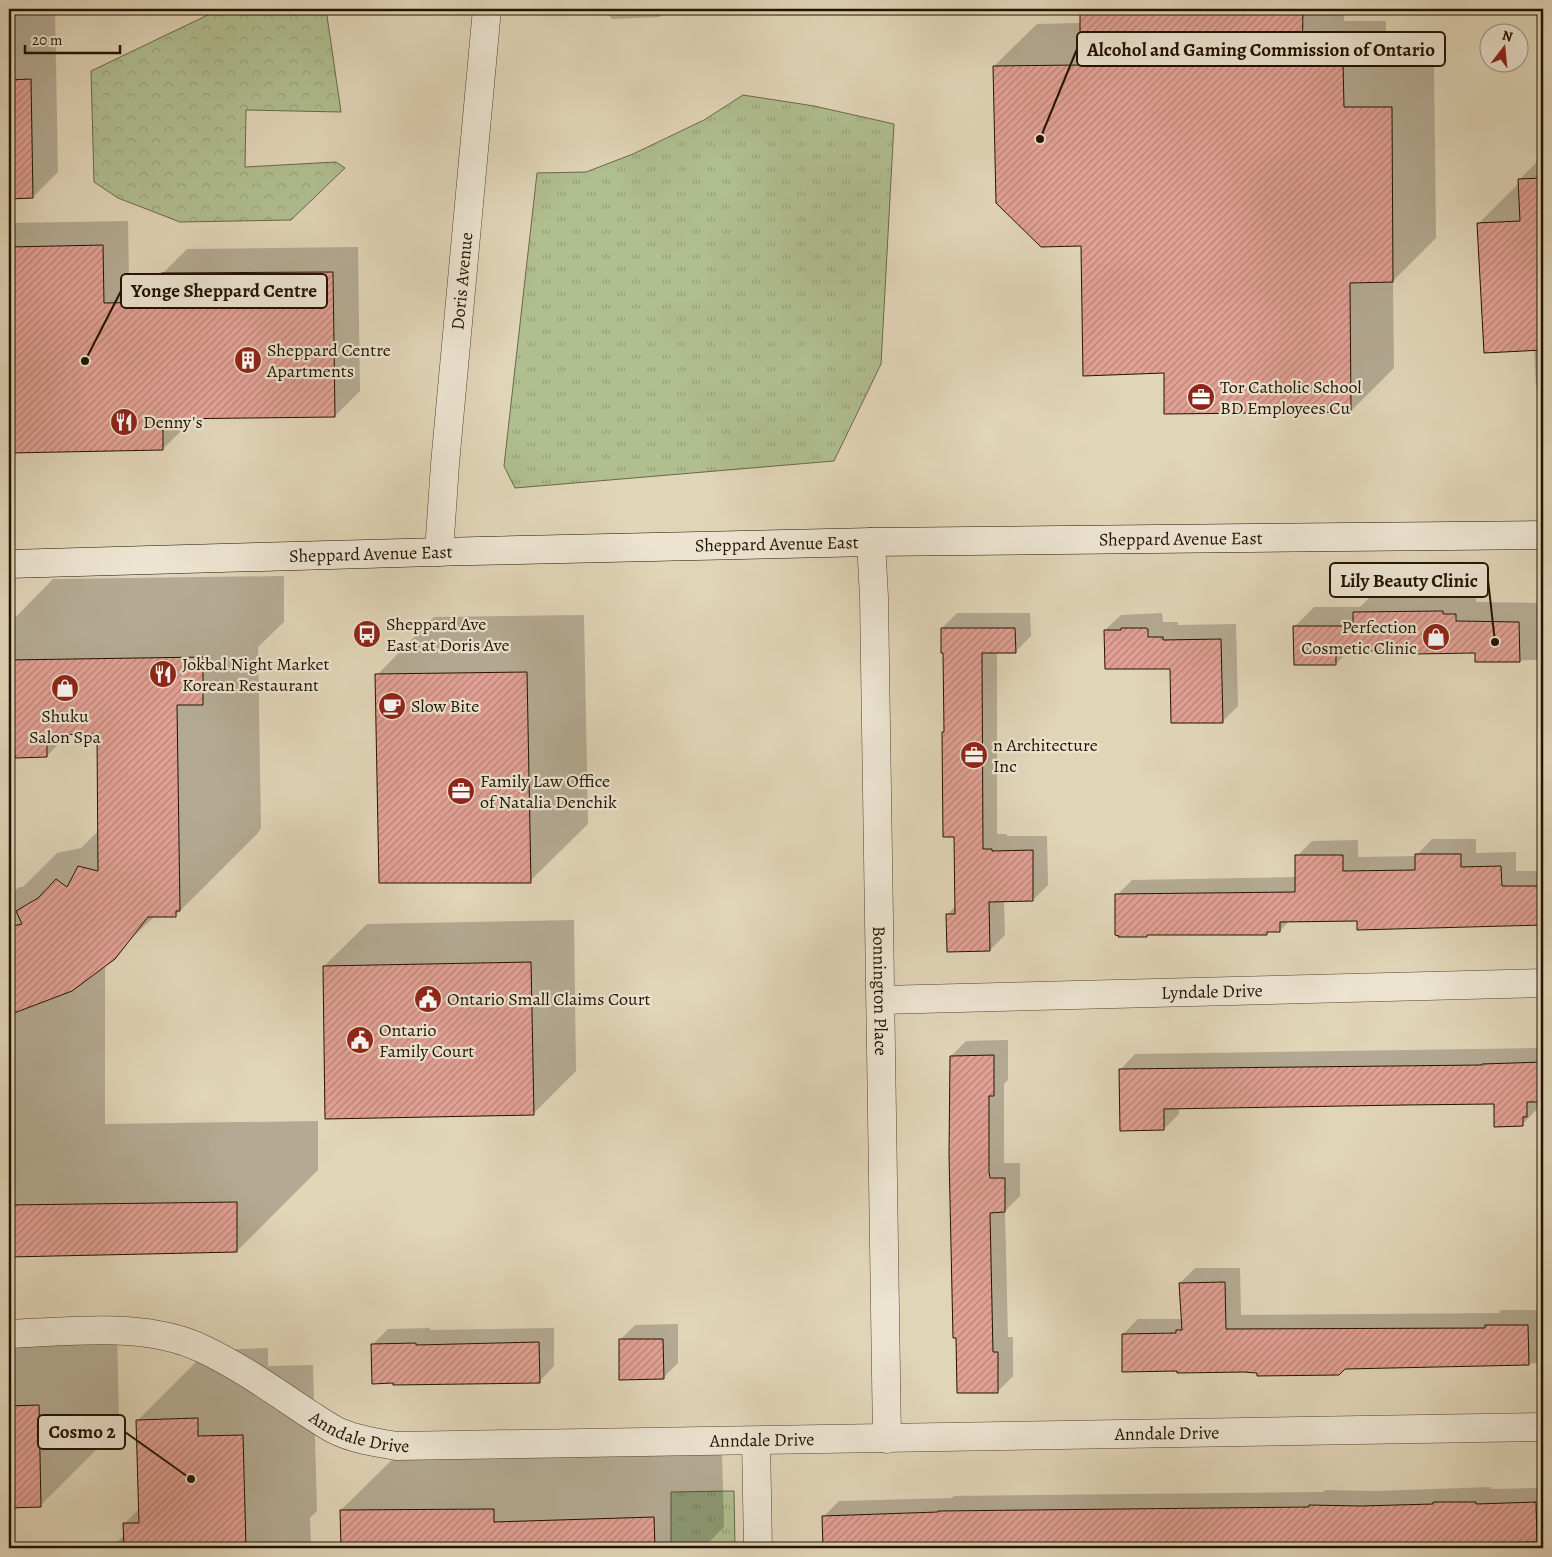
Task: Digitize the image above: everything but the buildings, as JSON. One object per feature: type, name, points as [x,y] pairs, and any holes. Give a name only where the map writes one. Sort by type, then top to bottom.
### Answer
[{"type":"street","name":"Doris Avenue","points":[[439,552],[447,436],[487,9]]},
{"type":"street","name":"Sheppard Avenue East","points":[[9,564],[871,542],[1543,535]]},
{"type":"street","name":"Bonnington Place","points":[[871,542],[874,597],[887,1439]]},
{"type":"street","name":"Lyndale Drive","points":[[881,1000],[1543,983]]},
{"type":"street","name":"Anndale Drive","points":[[9,1334],[120,1331],[148,1333],[176,1339],[202,1348],[227,1361],[336,1431],[372,1442],[397,1446],[1543,1427]]},
{"type":"street","points":[[756,1441],[758,1548]]},
{"type":"green space","points":[[326,9],[341,112],[246,110],[245,167],[336,162],[345,168],[291,220],[180,222],[118,198],[94,182],[91,71],[212,13]]},
{"type":"green space","points":[[743,95],[814,106],[894,124],[881,364],[834,461],[515,488],[504,466],[537,173],[586,172],[633,154],[704,120]]},
{"type":"green space","points":[[734,1491],[735,1548],[671,1548],[671,1492]]},
{"type":"place","name":"Alcohol and Gaming Commission of Ontario","points":[[1040,139]]},
{"type":"place","name":"Sheppard Centre Apartments","points":[[248,360]]},
{"type":"place","name":"Yonge Sheppard Centre","points":[[85,361]]},
{"type":"place","name":"Tor Catholic School BD Employees Cu","points":[[1201,397]]},
{"type":"place","name":"Denny's","points":[[124,422]]},
{"type":"place","name":"Sheppard Ave East at Doris Ave","points":[[367,634]]},
{"type":"place","name":"Perfection Cosmetic Clinic","points":[[1436,637]]},
{"type":"place","name":"Lily Beauty Clinic","points":[[1495,642]]},
{"type":"place","name":"Jokbal Night Market Korean Restaurant","points":[[163,674]]},
{"type":"place","name":"Shuku Salon Spa","points":[[65,688]]},
{"type":"place","name":"Slow Bite","points":[[392,706]]},
{"type":"place","name":"n Architecture Inc","points":[[974,755]]},
{"type":"place","name":"Family Law Office of Natalia Denchik","points":[[461,791]]},
{"type":"place","name":"Ontario Small Claims Court","points":[[428,999]]},
{"type":"place","name":"Ontario Family Court","points":[[360,1040]]},
{"type":"place","name":"Cosmo 2","points":[[191,1479]]}]
